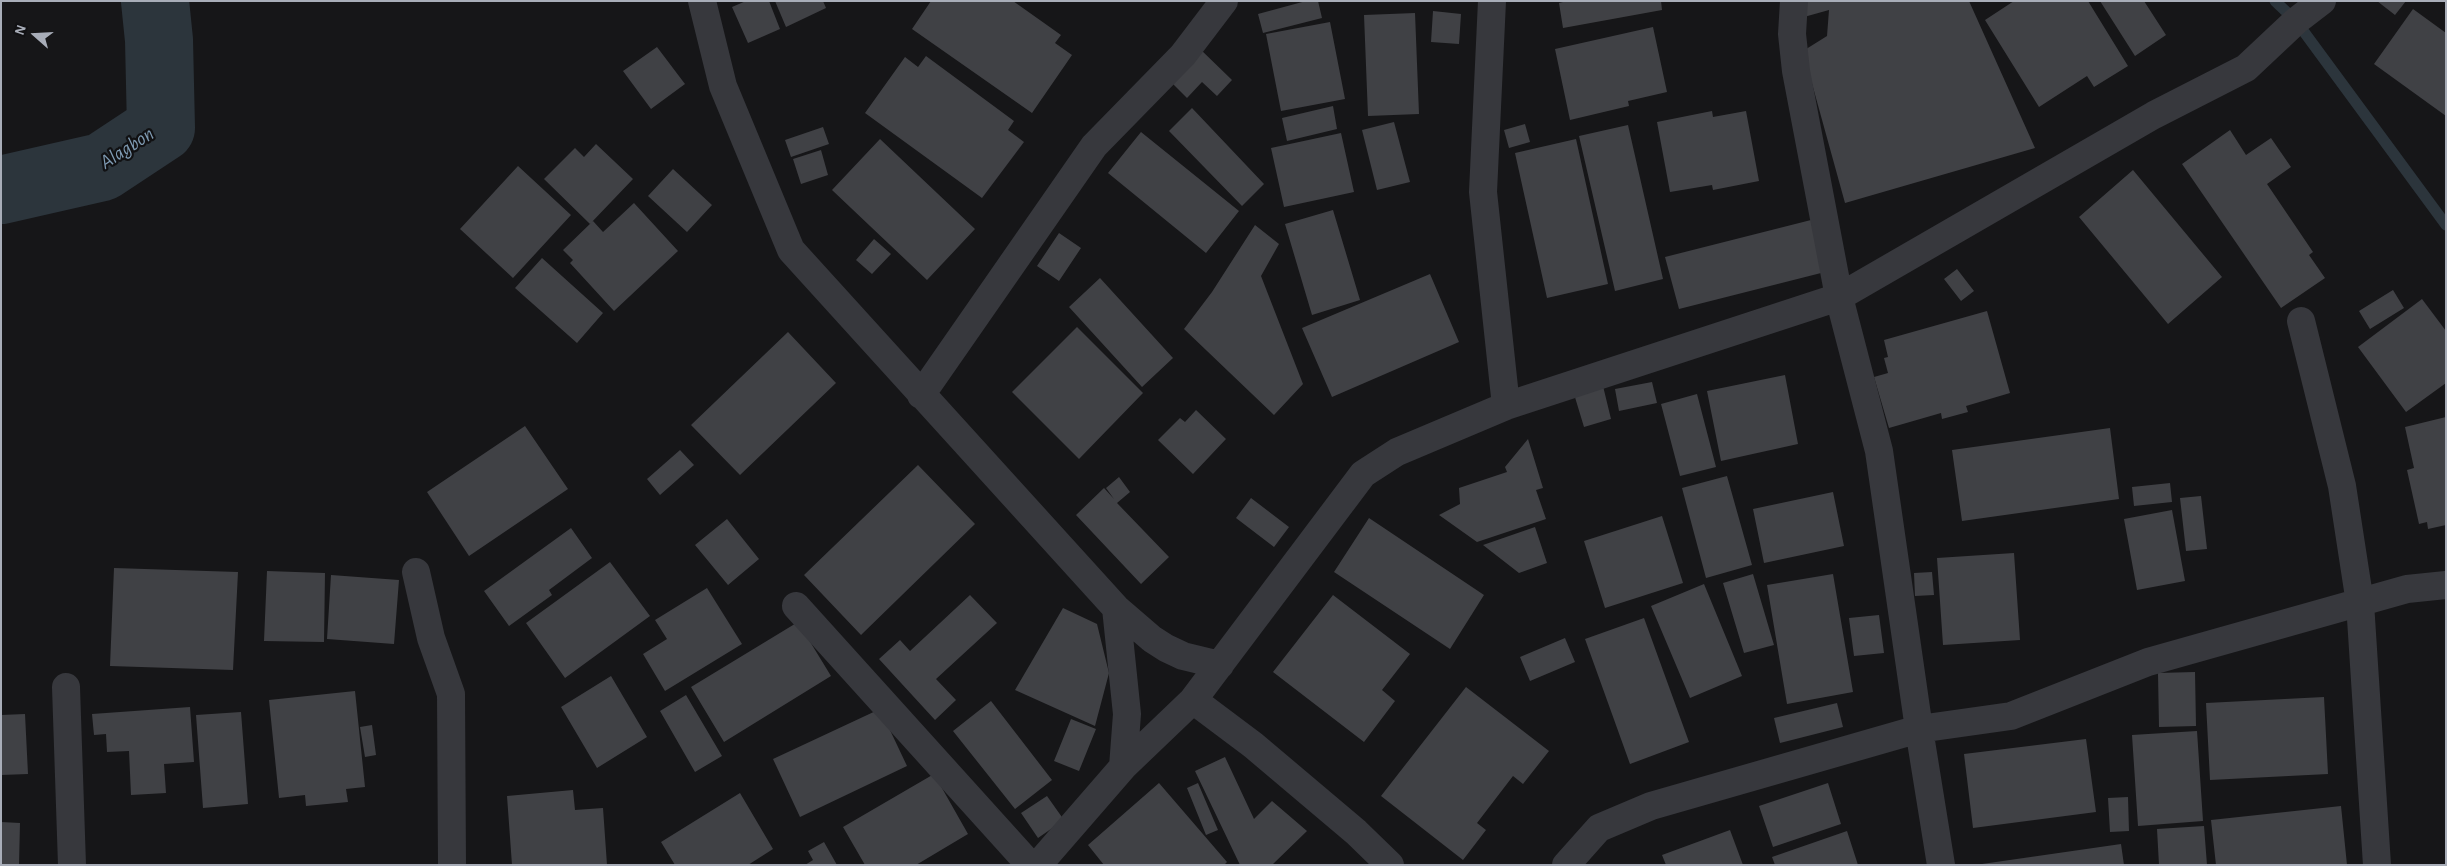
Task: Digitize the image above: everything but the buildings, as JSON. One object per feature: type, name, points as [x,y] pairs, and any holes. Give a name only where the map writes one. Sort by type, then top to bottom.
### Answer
[{"type":"street","points":[[702,1],[723,86],[791,250],[1116,608],[1152,639],[1166,648],[1183,656],[1220,665]]},
{"type":"street","points":[[921,395],[1094,146],[1183,56],[1224,1]]},
{"type":"street","points":[[1492,1],[1483,192],[1506,406]]},
{"type":"street","points":[[1794,1],[1792,34],[1796,71],[1839,297],[1879,451],[1919,729],[1942,865]]},
{"type":"street","points":[[1038,865],[1123,767],[1193,700],[1363,474],[1397,452],[1506,406],[1839,297],[2154,115],[2246,68],[2296,21],[2322,1]]},
{"type":"street","points":[[2301,320],[2342,486],[2360,603],[2377,865]]},
{"type":"street","points":[[416,572],[431,638],[451,694],[452,865]]},
{"type":"street","points":[[1566,865],[1599,828],[1651,806],[1919,729],[2012,716],[2148,662],[2407,590],[2446,585]]},
{"type":"street","points":[[796,606],[1030,865]]},
{"type":"street","points":[[1116,608],[1127,714],[1123,767]]},
{"type":"street","points":[[66,687],[72,865]]},
{"type":"street","points":[[1193,700],[1253,745],[1356,832],[1390,865]]},
{"type":"waterway","name":"Alagbon","points":[[1,190],[102,167],[161,128],[159,40],[155,1]]},
{"type":"waterway","points":[[2275,1],[2296,21],[2446,225]]}]
